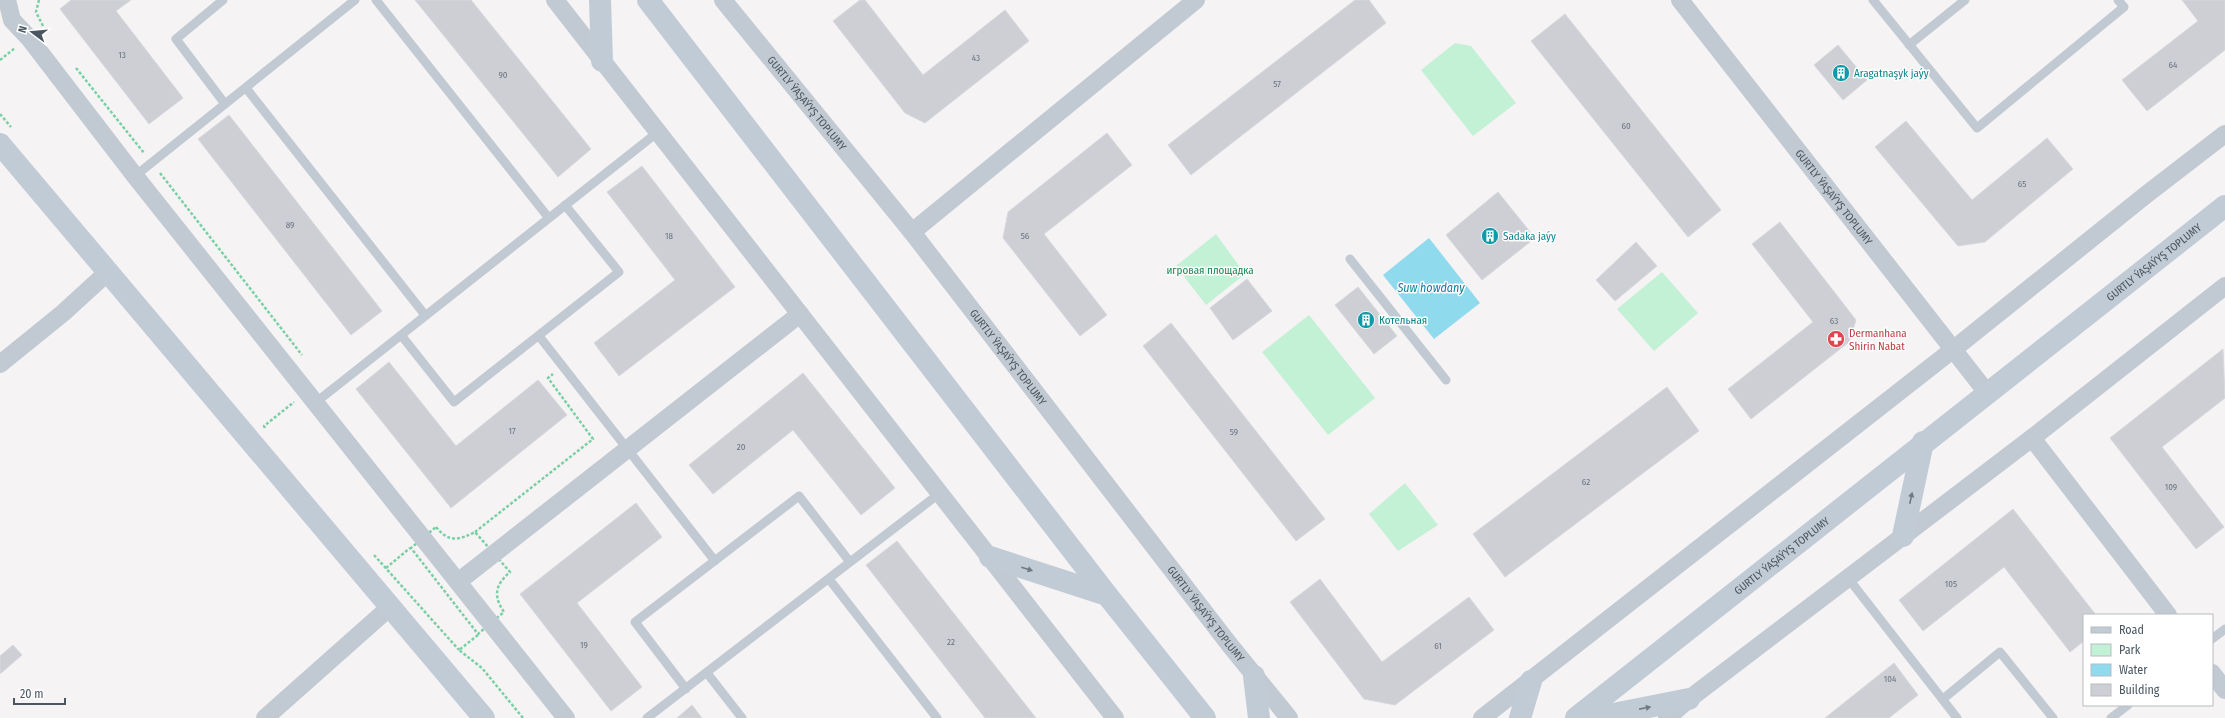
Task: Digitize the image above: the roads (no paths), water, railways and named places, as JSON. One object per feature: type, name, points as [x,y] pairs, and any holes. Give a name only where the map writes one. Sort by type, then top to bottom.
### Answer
[{"type":"street","points":[[7,0],[12,20],[29,38],[135,176],[459,581],[566,718]]},
{"type":"street","points":[[555,0],[1115,718]]},
{"type":"street","points":[[600,0],[602,61]]},
{"type":"street","points":[[648,0],[1107,595],[1205,718]]},
{"type":"street","name":"GURTLY ÝAŞAÝYŞ TOPLUMY","points":[[723,0],[912,232],[1254,676],[1289,718]]},
{"type":"street","points":[[912,232],[1196,0]]},
{"type":"street","name":"GURTLY ÝAŞAÝYŞ TOPLUMY","points":[[1680,0],[1955,348],[1988,394]]},
{"type":"street","points":[[1482,718],[1955,348],[2147,194],[2225,134]]},
{"type":"street","points":[[0,144],[109,271],[484,718]]},
{"type":"street","name":"GURTLY ÝAŞAÝYŞ TOPLUMY","points":[[1576,718],[1923,442],[1988,394],[2225,206]]},
{"type":"street","points":[[0,364],[62,313],[109,271]]},
{"type":"street","points":[[1667,718],[1689,699],[2032,438],[2225,287]]},
{"type":"street","points":[[459,581],[800,314]]},
{"type":"street","points":[[2032,438],[2167,614]]},
{"type":"street","points":[[1903,536],[1923,442]]},
{"type":"street","points":[[990,558],[1107,595]]},
{"type":"street","points":[[265,718],[390,607]]},
{"type":"street","points":[[2213,674],[2225,690]]},
{"type":"street","points":[[1254,676],[1259,718]]},
{"type":"street","points":[[1520,718],[1531,681]]},
{"type":"street","points":[[1593,718],[1689,699]]},
{"type":"lane","points":[[223,0],[176,39],[225,104]]},
{"type":"lane","points":[[135,176],[355,0]]},
{"type":"lane","points":[[376,0],[548,217]]},
{"type":"lane","points":[[1872,0],[1977,128],[2124,7],[2118,0]]},
{"type":"lane","points":[[1909,45],[1965,0]]},
{"type":"lane","points":[[246,88],[425,316]]},
{"type":"lane","points":[[315,402],[548,217],[658,132]]},
{"type":"lane","points":[[401,335],[454,402],[539,336],[619,272],[565,205]]},
{"type":"lane","points":[[1350,259],[1446,380]]},
{"type":"lane","points":[[539,336],[714,561]]},
{"type":"lane","points":[[648,718],[940,493]]},
{"type":"lane","points":[[686,689],[635,622],[799,496],[850,562]]},
{"type":"lane","points":[[1848,578],[1957,718]]},
{"type":"lane","points":[[829,579],[937,718]]},
{"type":"lane","points":[[2213,638],[2225,628]]},
{"type":"lane","points":[[1943,699],[2000,652],[2053,718]]},
{"type":"lane","points":[[707,673],[742,718]]},
{"type":"lane","points":[[2111,718],[2127,706]]},
{"type":"water","name":"Suw howdany","points":[[1429,238],[1480,303],[1434,339],[1383,275]]},
{"type":"place","name":"Aragatnaşyk jaýy","points":[[1841,73]]},
{"type":"place","name":"Sadaka jaýy","points":[[1490,236]]},
{"type":"place","name":"Котельная","points":[[1366,320]]},
{"type":"place","name":"Dermanhana Shirin Nabat","points":[[1836,339]]},
{"type":"park label","name":"игровая площадка","points":[[1210,270]]}]
